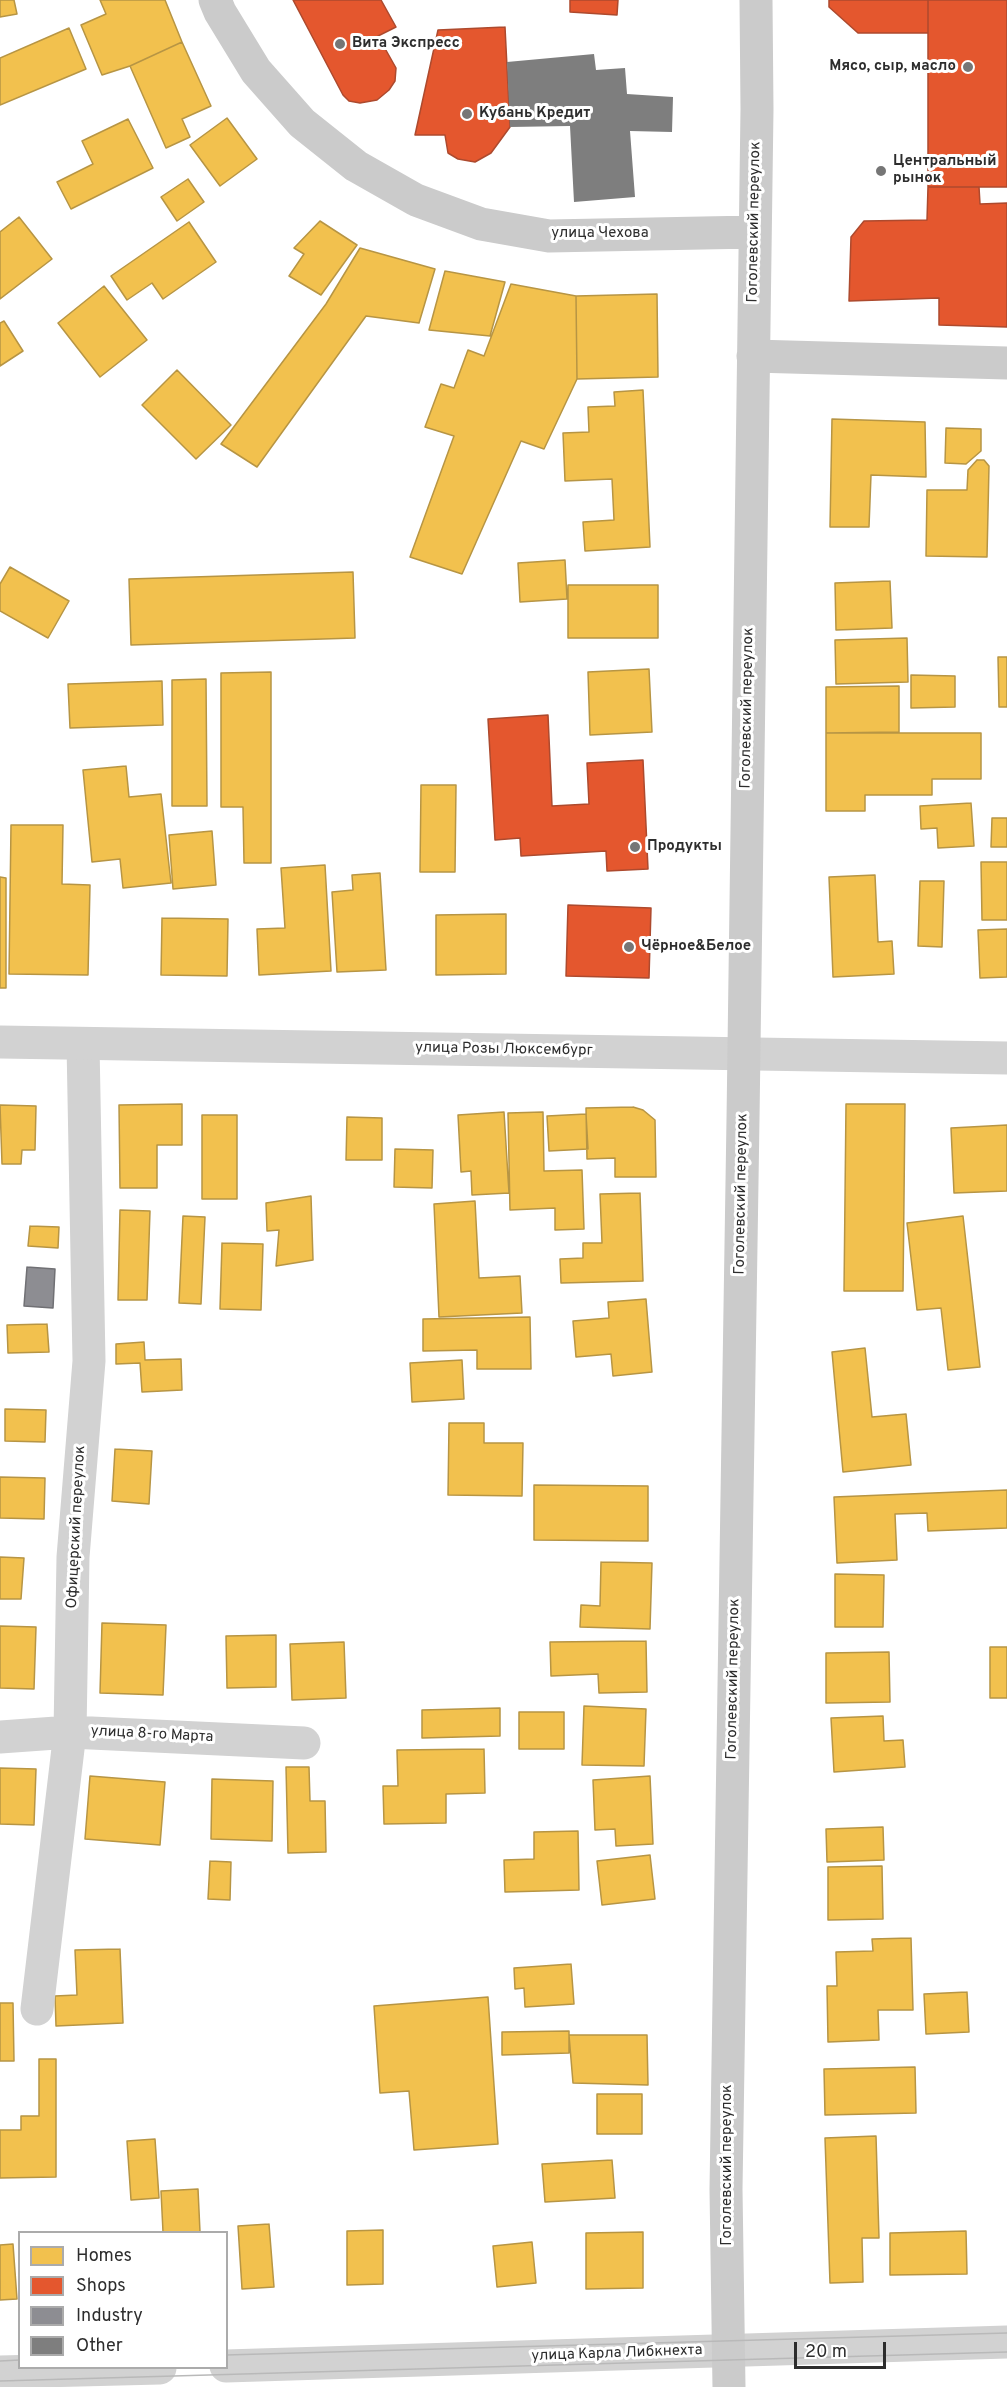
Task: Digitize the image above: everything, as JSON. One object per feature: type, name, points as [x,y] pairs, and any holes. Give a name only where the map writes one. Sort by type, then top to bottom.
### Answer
[{"type":"main road","name":"улица Чехова","points":[[215,0],[256,71],[302,123],[356,166],[416,200],[481,224],[549,236],[754,232]]},
{"type":"main road","name":"Гоголевский переулок","points":[[729,2387],[726,2190],[744,1053],[756,0]]},
{"type":"main road","points":[[753,356],[1007,363]]},
{"type":"street","name":"улица Розы Люксембург","points":[[0,1042],[1007,1058]]},
{"type":"street","name":"Офицерский переулок","points":[[37,2009],[70,1732],[73,1557],[89,1360],[83,1044]]},
{"type":"street","name":"улица 8-го Марта","points":[[0,1737],[70,1732],[303,1743]]},
{"type":"street","name":"улица Карла Либкнехта","points":[[228,2366],[1007,2342]]},
{"type":"street","points":[[0,2372],[96,2369]]},
{"type":"building: Homes","points":[[0,0],[14,0],[17,14],[0,17]]},
{"type":"building: Homes","points":[[100,0],[165,0],[182,42],[130,66],[102,75],[81,25],[106,14]]},
{"type":"building: Homes","points":[[69,28],[86,69],[0,105],[0,58]]},
{"type":"building: Homes","points":[[182,42],[211,106],[182,119],[190,137],[166,148],[130,66]]},
{"type":"building: Homes","points":[[227,118],[257,159],[220,186],[190,145]]},
{"type":"building: Homes","points":[[128,119],[153,168],[71,209],[57,182],[93,164],[82,141]]},
{"type":"building: Homes","points":[[188,179],[204,202],[177,221],[161,197]]},
{"type":"building: Homes","points":[[19,217],[52,259],[0,299],[0,232]]},
{"type":"building: Homes","points":[[320,221],[357,245],[321,295],[289,276],[304,254],[294,248]]},
{"type":"building: Homes","points":[[189,222],[216,262],[163,299],[152,283],[127,300],[111,276]]},
{"type":"building: Homes","points":[[360,248],[435,269],[419,323],[366,316],[257,467],[221,444],[326,304]]},
{"type":"building: Homes","points":[[445,271],[505,282],[490,336],[429,330]]},
{"type":"building: Homes","points":[[511,284],[576,296],[577,379],[544,449],[521,441],[462,574],[410,557],[454,436],[425,427],[441,384],[454,388],[468,350],[484,356]]},
{"type":"building: Homes","points":[[104,286],[147,340],[100,377],[58,323]]},
{"type":"building: Homes","points":[[657,294],[658,377],[577,379],[576,296]]},
{"type":"building: Homes","points":[[4,321],[23,351],[0,366],[0,323]]},
{"type":"building: Homes","points":[[177,370],[231,425],[196,459],[142,405]]},
{"type":"building: Homes","points":[[643,390],[650,547],[585,551],[583,522],[614,520],[612,479],[565,481],[563,433],[589,432],[588,407],[615,406],[614,392]]},
{"type":"building: Homes","points":[[832,419],[925,422],[926,477],[871,475],[869,527],[830,527]]},
{"type":"building: Homes","points":[[946,428],[981,429],[981,451],[966,464],[945,463]]},
{"type":"building: Homes","points":[[977,460],[984,460],[989,466],[987,557],[926,556],[927,490],[967,490],[968,470]]},
{"type":"building: Homes","points":[[565,560],[567,599],[520,602],[518,563]]},
{"type":"building: Homes","points":[[10,567],[69,601],[48,638],[0,611],[0,584]]},
{"type":"building: Homes","points":[[353,572],[355,638],[131,645],[129,579]]},
{"type":"building: Homes","points":[[890,581],[892,628],[836,630],[835,583]]},
{"type":"building: Homes","points":[[568,585],[658,585],[658,638],[568,638]]},
{"type":"building: Homes","points":[[907,638],[908,682],[836,684],[835,640]]},
{"type":"building: Homes","points":[[998,657],[1007,657],[1007,707],[999,707]]},
{"type":"building: Homes","points":[[649,669],[652,732],[590,735],[588,672]]},
{"type":"building: Homes","points":[[271,672],[271,863],[244,863],[243,807],[221,807],[221,673]]},
{"type":"building: Homes","points":[[911,675],[955,676],[955,707],[911,708]]},
{"type":"building: Homes","points":[[206,679],[207,806],[172,806],[172,680]]},
{"type":"building: Homes","points":[[162,681],[163,725],[70,728],[68,684]]},
{"type":"building: Homes","points":[[899,686],[899,732],[826,733],[826,687]]},
{"type":"building: Homes","points":[[826,733],[981,733],[981,779],[932,779],[932,795],[865,795],[865,811],[826,811]]},
{"type":"building: Homes","points":[[126,766],[129,797],[161,794],[171,883],[123,888],[120,859],[92,862],[83,770]]},
{"type":"building: Homes","points":[[421,785],[456,785],[455,872],[420,872]]},
{"type":"building: Homes","points":[[971,803],[974,846],[938,848],[937,828],[921,829],[920,806]]},
{"type":"building: Homes","points":[[992,818],[1007,818],[1007,847],[991,847]]},
{"type":"building: Homes","points":[[11,825],[63,825],[62,884],[90,885],[88,975],[9,974]]},
{"type":"building: Homes","points":[[212,831],[216,885],[173,889],[169,835]]},
{"type":"building: Homes","points":[[981,862],[1007,862],[1007,920],[982,920]]},
{"type":"building: Homes","points":[[325,865],[331,971],[259,975],[257,929],[285,928],[281,868]]},
{"type":"building: Homes","points":[[380,873],[386,970],[337,972],[332,892],[353,890],[352,875]]},
{"type":"building: Homes","points":[[875,875],[878,942],[892,941],[894,974],[833,977],[829,877]]},
{"type":"building: Homes","points":[[0,877],[6,878],[6,988],[0,988]]},
{"type":"building: Homes","points":[[920,881],[944,881],[942,947],[918,946]]},
{"type":"building: Homes","points":[[506,914],[506,974],[436,975],[436,915]]},
{"type":"building: Homes","points":[[162,918],[228,919],[227,976],[161,975]]},
{"type":"building: Homes","points":[[1007,929],[1007,977],[980,978],[978,930]]},
{"type":"building: Homes","points":[[182,1104],[182,1145],[157,1145],[157,1188],[120,1188],[119,1105]]},
{"type":"building: Homes","points":[[846,1104],[905,1104],[903,1291],[844,1291]]},
{"type":"building: Homes","points":[[0,1105],[36,1106],[35,1150],[22,1150],[21,1164],[2,1164]]},
{"type":"building: Homes","points":[[633,1107],[643,1110],[655,1120],[656,1177],[615,1177],[615,1158],[587,1159],[586,1108]]},
{"type":"building: Homes","points":[[504,1112],[509,1193],[472,1195],[471,1171],[461,1172],[458,1115]]},
{"type":"building: Homes","points":[[543,1112],[544,1171],[582,1170],[584,1229],[555,1230],[555,1208],[510,1210],[508,1113]]},
{"type":"building: Homes","points":[[586,1114],[588,1149],[549,1151],[547,1116]]},
{"type":"building: Homes","points":[[202,1115],[237,1115],[237,1199],[202,1199]]},
{"type":"building: Homes","points":[[347,1117],[382,1118],[382,1160],[346,1160]]},
{"type":"building: Homes","points":[[1007,1125],[1007,1191],[954,1193],[951,1128]]},
{"type":"building: Homes","points":[[395,1149],[433,1150],[432,1188],[394,1187]]},
{"type":"building: Homes","points":[[640,1193],[643,1281],[561,1283],[560,1259],[583,1258],[583,1243],[602,1243],[600,1194]]},
{"type":"building: Homes","points":[[311,1196],[313,1260],[276,1266],[279,1230],[267,1231],[266,1203]]},
{"type":"building: Homes","points":[[475,1201],[479,1278],[520,1276],[522,1313],[439,1317],[434,1204]]},
{"type":"building: Homes","points":[[120,1210],[150,1211],[147,1300],[118,1300]]},
{"type":"building: Homes","points":[[183,1216],[205,1217],[201,1304],[179,1303]]},
{"type":"building: Homes","points":[[963,1216],[980,1367],[948,1370],[941,1308],[917,1310],[907,1223]]},
{"type":"building: Homes","points":[[30,1226],[59,1227],[58,1248],[28,1246]]},
{"type":"building: Homes","points":[[222,1243],[263,1244],[261,1310],[220,1309]]},
{"type":"building: Homes","points":[[646,1299],[652,1372],[613,1376],[611,1354],[576,1357],[573,1321],[609,1318],[608,1302]]},
{"type":"building: Homes","points":[[530,1317],[531,1369],[477,1369],[477,1350],[423,1351],[423,1319]]},
{"type":"building: Homes","points":[[47,1324],[49,1352],[8,1353],[7,1325]]},
{"type":"building: Homes","points":[[144,1342],[145,1360],[181,1359],[182,1390],[142,1392],[140,1363],[116,1364],[116,1344]]},
{"type":"building: Homes","points":[[865,1348],[872,1417],[906,1414],[911,1465],[843,1472],[832,1352]]},
{"type":"building: Homes","points":[[462,1360],[464,1399],[412,1402],[410,1363]]},
{"type":"building: Homes","points":[[5,1409],[46,1410],[45,1442],[5,1441]]},
{"type":"building: Homes","points":[[449,1423],[484,1423],[484,1443],[523,1443],[522,1496],[448,1495]]},
{"type":"building: Homes","points":[[115,1449],[152,1451],[149,1504],[112,1501]]},
{"type":"building: Homes","points":[[0,1477],[45,1478],[44,1519],[0,1518]]},
{"type":"building: Homes","points":[[534,1485],[648,1486],[648,1541],[534,1540]]},
{"type":"building: Homes","points":[[1007,1490],[1007,1528],[928,1531],[927,1513],[895,1514],[897,1560],[837,1563],[834,1497]]},
{"type":"building: Homes","points":[[0,1557],[24,1558],[21,1599],[0,1599]]},
{"type":"building: Homes","points":[[601,1562],[652,1563],[650,1629],[580,1627],[581,1605],[600,1606]]},
{"type":"building: Homes","points":[[835,1574],[884,1575],[883,1627],[835,1627]]},
{"type":"building: Homes","points":[[102,1623],[166,1625],[163,1695],[100,1693]]},
{"type":"building: Homes","points":[[0,1626],[36,1627],[34,1689],[0,1688]]},
{"type":"building: Homes","points":[[276,1635],[276,1687],[227,1688],[226,1636]]},
{"type":"building: Homes","points":[[646,1641],[647,1692],[599,1693],[598,1674],[551,1676],[550,1642]]},
{"type":"building: Homes","points":[[344,1642],[346,1698],[292,1700],[290,1644]]},
{"type":"building: Homes","points":[[990,1647],[1007,1647],[1007,1698],[990,1698]]},
{"type":"building: Homes","points":[[889,1652],[890,1702],[826,1703],[826,1653]]},
{"type":"building: Homes","points":[[584,1706],[646,1709],[644,1766],[582,1765]]},
{"type":"building: Homes","points":[[500,1708],[500,1736],[422,1738],[422,1710]]},
{"type":"building: Homes","points":[[519,1712],[564,1712],[564,1749],[519,1749]]},
{"type":"building: Homes","points":[[883,1716],[884,1741],[903,1740],[905,1767],[834,1772],[831,1718]]},
{"type":"building: Homes","points":[[484,1749],[485,1793],[446,1794],[446,1823],[384,1824],[383,1786],[398,1786],[397,1750]]},
{"type":"building: Homes","points":[[286,1767],[309,1767],[310,1801],[325,1801],[326,1852],[288,1853]]},
{"type":"building: Homes","points":[[0,1768],[36,1769],[34,1825],[0,1824]]},
{"type":"building: Homes","points":[[90,1776],[165,1782],[160,1845],[85,1839]]},
{"type":"building: Homes","points":[[650,1776],[653,1844],[616,1846],[615,1829],[595,1830],[593,1780]]},
{"type":"building: Homes","points":[[212,1779],[273,1781],[272,1841],[211,1839]]},
{"type":"building: Homes","points":[[883,1827],[884,1860],[827,1862],[826,1829]]},
{"type":"building: Homes","points":[[578,1831],[579,1890],[505,1892],[504,1860],[534,1859],[534,1832]]},
{"type":"building: Homes","points":[[650,1855],[655,1899],[602,1905],[597,1861]]},
{"type":"building: Homes","points":[[210,1861],[231,1862],[230,1900],[208,1899]]},
{"type":"building: Homes","points":[[882,1866],[883,1919],[828,1920],[828,1867]]},
{"type":"building: Homes","points":[[911,1938],[913,2010],[878,2010],[879,2040],[828,2042],[827,1986],[837,1986],[836,1952],[873,1951],[872,1939]]},
{"type":"building: Homes","points":[[120,1949],[123,2023],[56,2026],[55,1996],[77,1995],[75,1950]]},
{"type":"building: Homes","points":[[571,1964],[574,2004],[525,2007],[524,1988],[515,1989],[514,1968]]},
{"type":"building: Homes","points":[[967,1992],[969,2032],[926,2034],[924,1994]]},
{"type":"building: Homes","points":[[488,1997],[498,2144],[414,2150],[409,2091],[380,2093],[374,2006]]},
{"type":"building: Homes","points":[[0,2003],[13,2003],[14,2061],[0,2061]]},
{"type":"building: Homes","points":[[569,2031],[569,2053],[502,2055],[502,2032]]},
{"type":"building: Homes","points":[[569,2035],[647,2035],[648,2085],[573,2083]]},
{"type":"building: Homes","points":[[39,2059],[56,2059],[56,2177],[0,2178],[0,2130],[21,2130],[21,2116],[39,2116]]},
{"type":"building: Homes","points":[[915,2067],[916,2113],[825,2115],[824,2069]]},
{"type":"building: Homes","points":[[597,2094],[642,2094],[642,2134],[597,2134]]},
{"type":"building: Homes","points":[[876,2136],[879,2238],[862,2238],[863,2282],[830,2283],[825,2138]]},
{"type":"building: Homes","points":[[155,2139],[159,2198],[131,2200],[127,2141]]},
{"type":"building: Homes","points":[[612,2160],[615,2198],[545,2202],[542,2164]]},
{"type":"building: Homes","points":[[198,2189],[200,2231],[163,2231],[161,2191]]},
{"type":"building: Homes","points":[[269,2224],[274,2287],[242,2289],[238,2226]]},
{"type":"building: Homes","points":[[383,2230],[383,2284],[347,2285],[347,2231]]},
{"type":"building: Homes","points":[[966,2231],[967,2274],[890,2275],[890,2233]]},
{"type":"building: Homes","points":[[643,2232],[643,2288],[586,2289],[586,2233]]},
{"type":"building: Homes","points":[[532,2242],[536,2283],[497,2287],[493,2246]]},
{"type":"building: Homes","points":[[13,2244],[17,2299],[0,2300],[0,2245]]},
{"type":"building: Shops","points":[[293,0],[381,0],[396,27],[378,36],[396,68],[395,81],[389,90],[377,100],[360,103],[349,101],[343,95]]},
{"type":"building: Shops","points":[[570,0],[618,0],[617,15],[570,12]]},
{"type":"building: Shops","points":[[829,0],[928,0],[928,33],[858,33],[829,7]]},
{"type":"building: Shops","name":"Мясо, сыр, масло","points":[[928,0],[1007,0],[1007,187],[928,187]]},
{"type":"building: Shops","points":[[505,27],[510,127],[491,153],[475,162],[458,159],[448,153],[445,135],[415,135],[438,30]]},
{"type":"building: Shops","points":[[928,187],[979,187],[980,204],[1007,203],[1007,327],[939,325],[939,298],[849,301],[851,237],[864,221],[927,220]]},
{"type":"building: Shops","points":[[548,715],[552,806],[589,804],[587,763],[643,760],[648,869],[607,871],[606,851],[521,856],[520,838],[495,840],[488,719]]},
{"type":"building: Shops","points":[[568,905],[651,908],[649,978],[566,976]]},
{"type":"building: Industry","points":[[27,1267],[55,1269],[53,1308],[24,1306]]},
{"type":"building: Other","points":[[594,54],[596,70],[625,68],[627,94],[673,97],[672,132],[630,131],[635,197],[574,202],[570,126],[510,127],[507,62]]},
{"type":"tram line","points":[[228,2355],[1007,2333]]},
{"type":"tram line","points":[[0,2381],[1007,2352]]},
{"type":"tram line","points":[[0,2361],[18,2360]]},
{"type":"place","name":"Вита Экспресс","points":[[340,44]]},
{"type":"place","name":"Мясо, сыр, масло","points":[[968,67]]},
{"type":"place","name":"Кубань Кредит","points":[[467,114]]},
{"type":"place","name":"Центральный рынок","points":[[881,171]]},
{"type":"place","name":"Продукты","points":[[635,847]]},
{"type":"place","name":"Чёрное&Белое","points":[[629,947]]}]
